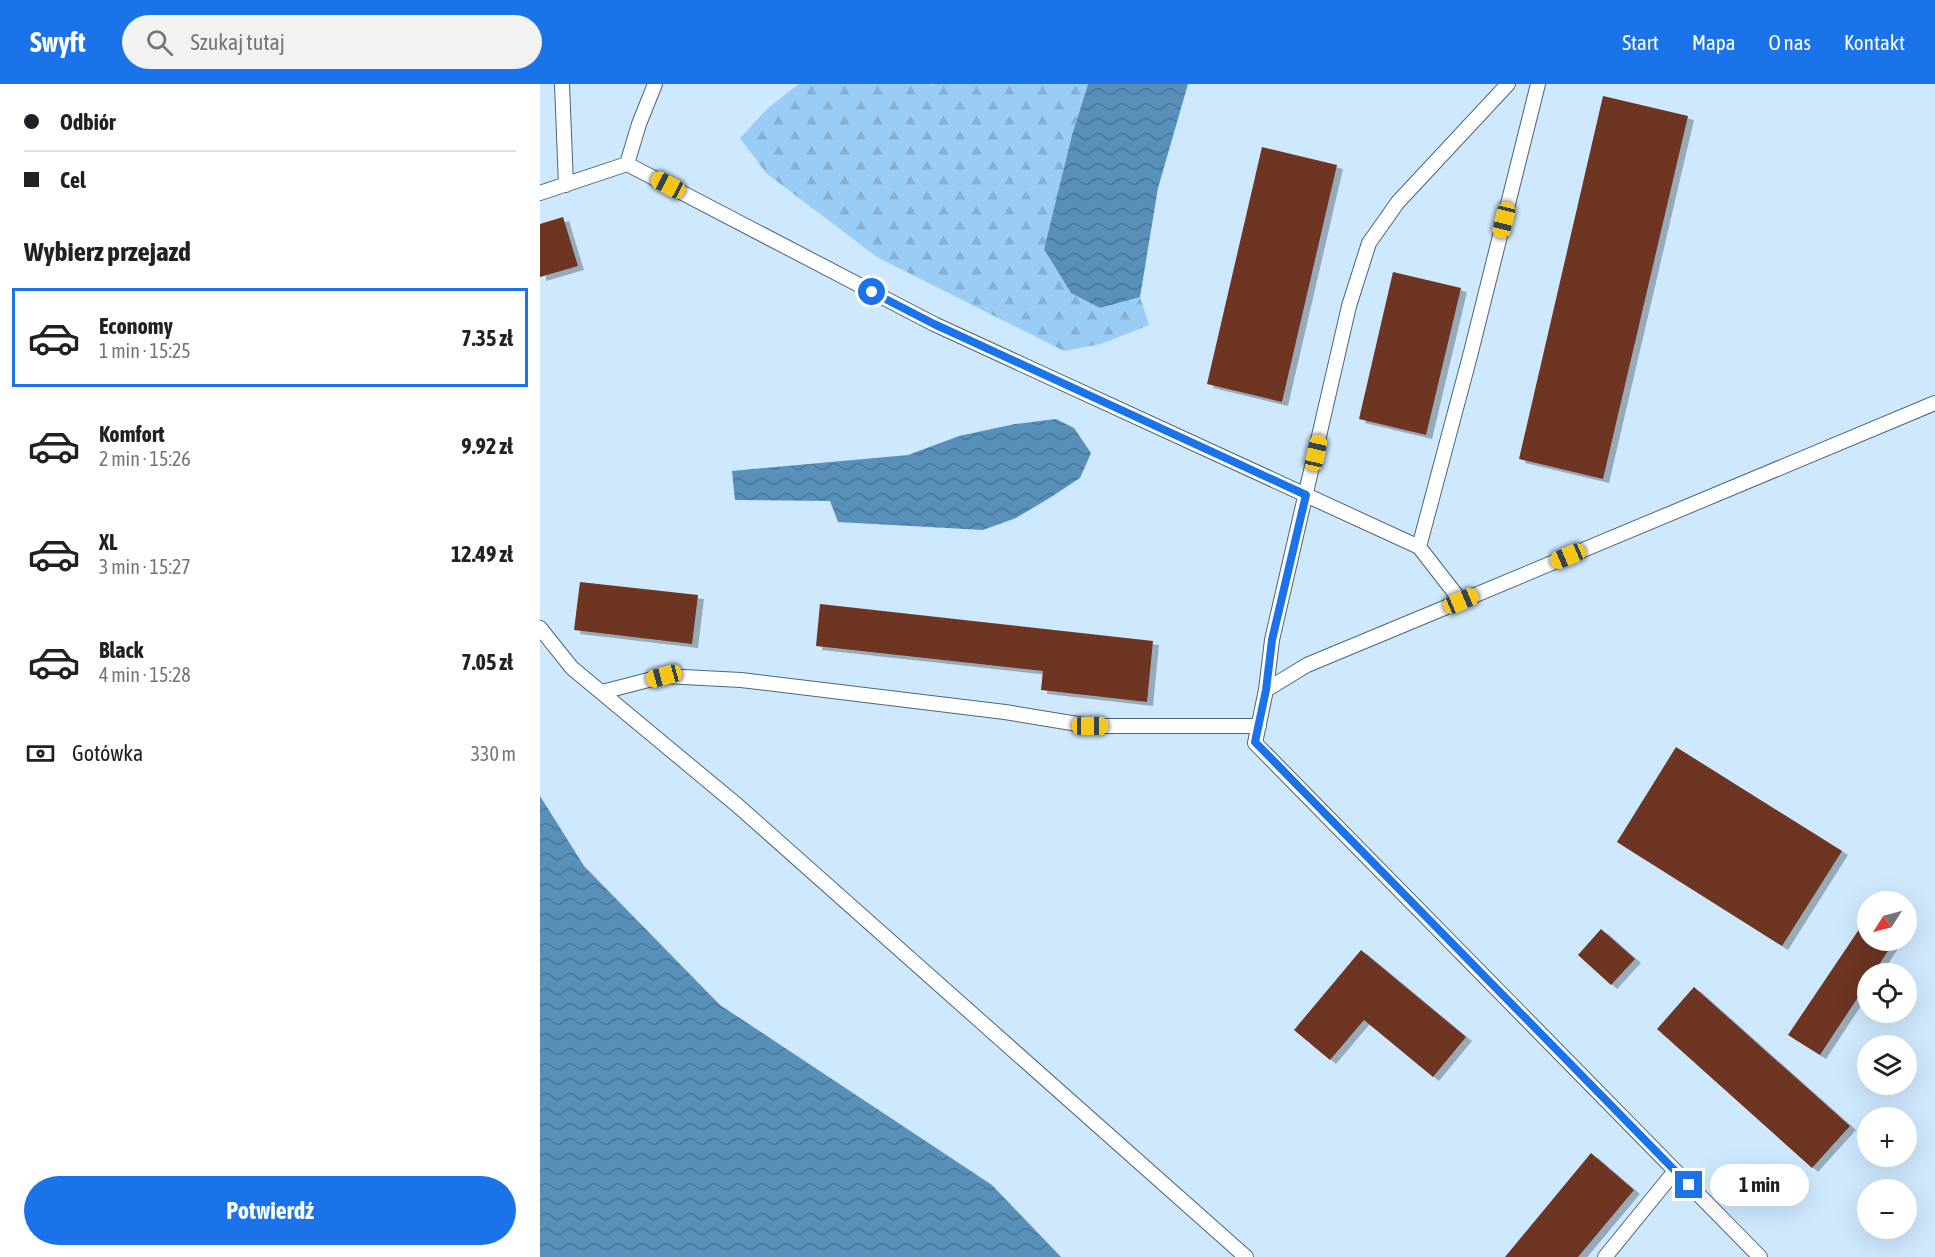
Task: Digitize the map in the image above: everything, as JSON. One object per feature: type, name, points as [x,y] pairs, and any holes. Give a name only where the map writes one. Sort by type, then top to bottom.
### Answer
[{"type":"lane","points":[[562,84],[566,184]]},
{"type":"lane","points":[[627,164],[639,124],[655,84]]},
{"type":"lane","points":[[1508,84],[1398,202],[1369,243],[1349,306],[1272,640],[1266,690],[1255,742],[1760,1257]]},
{"type":"lane","points":[[1419,547],[1470,356],[1538,84]]},
{"type":"lane","points":[[540,194],[627,164],[934,324],[1419,547],[1461,601]]},
{"type":"lane","points":[[1266,690],[1307,665],[1935,402]]},
{"type":"lane","points":[[540,628],[572,668],[737,805],[1246,1257]]},
{"type":"lane","points":[[602,692],[664,676],[776,684],[1005,712],[1090,726],[1259,726]]},
{"type":"lane","points":[[1605,1257],[1675,1171]]},
{"type":"green space","points":[[799,84],[931,84],[933,86],[935,84],[1088,84],[1072,135],[1044,249],[1100,308],[1140,297],[1149,325],[1101,344],[1064,351],[877,257],[766,173],[740,138],[768,108]]},
{"type":"water","points":[[1088,84],[1188,84],[1158,188],[1140,297],[1100,308],[1071,293],[1044,249],[1072,135]]},
{"type":"water","points":[[1056,419],[1074,428],[1091,453],[1080,478],[1016,518],[983,530],[838,522],[830,501],[735,500],[732,471],[908,455],[959,436],[1015,424]]},
{"type":"water","points":[[540,796],[584,866],[720,1005],[992,1185],[1061,1257],[540,1257]]},
{"type":"building","points":[[1603,96],[1688,116],[1603,479],[1519,459]]},
{"type":"building","points":[[1262,147],[1337,165],[1282,402],[1207,384]]},
{"type":"building","points":[[563,217],[578,266],[540,277],[540,224]]},
{"type":"building","points":[[1393,272],[1461,288],[1426,435],[1359,419]]},
{"type":"building","points":[[580,582],[698,595],[692,644],[574,630]]},
{"type":"building","points":[[820,604],[1153,641],[1147,702],[1041,690],[1043,671],[816,646]]},
{"type":"building","points":[[1676,747],[1842,851],[1782,946],[1617,842]]},
{"type":"building","points":[[1601,929],[1635,959],[1611,985],[1578,955]]},
{"type":"building","points":[[1857,932],[1857,951],[1888,951],[1880,963],[1857,963],[1857,999],[1820,1055],[1788,1035]]},
{"type":"building","points":[[1361,950],[1466,1037],[1433,1077],[1364,1020],[1330,1060],[1294,1030]]},
{"type":"building","points":[[1694,987],[1850,1126],[1812,1168],[1657,1029]]},
{"type":"building","points":[[1591,1153],[1634,1190],[1578,1257],[1505,1257]]},
{"type":"route","points":[[872,292],[934,324],[1306,495],[1272,640],[1266,690],[1255,742],[1689,1185]]}]
